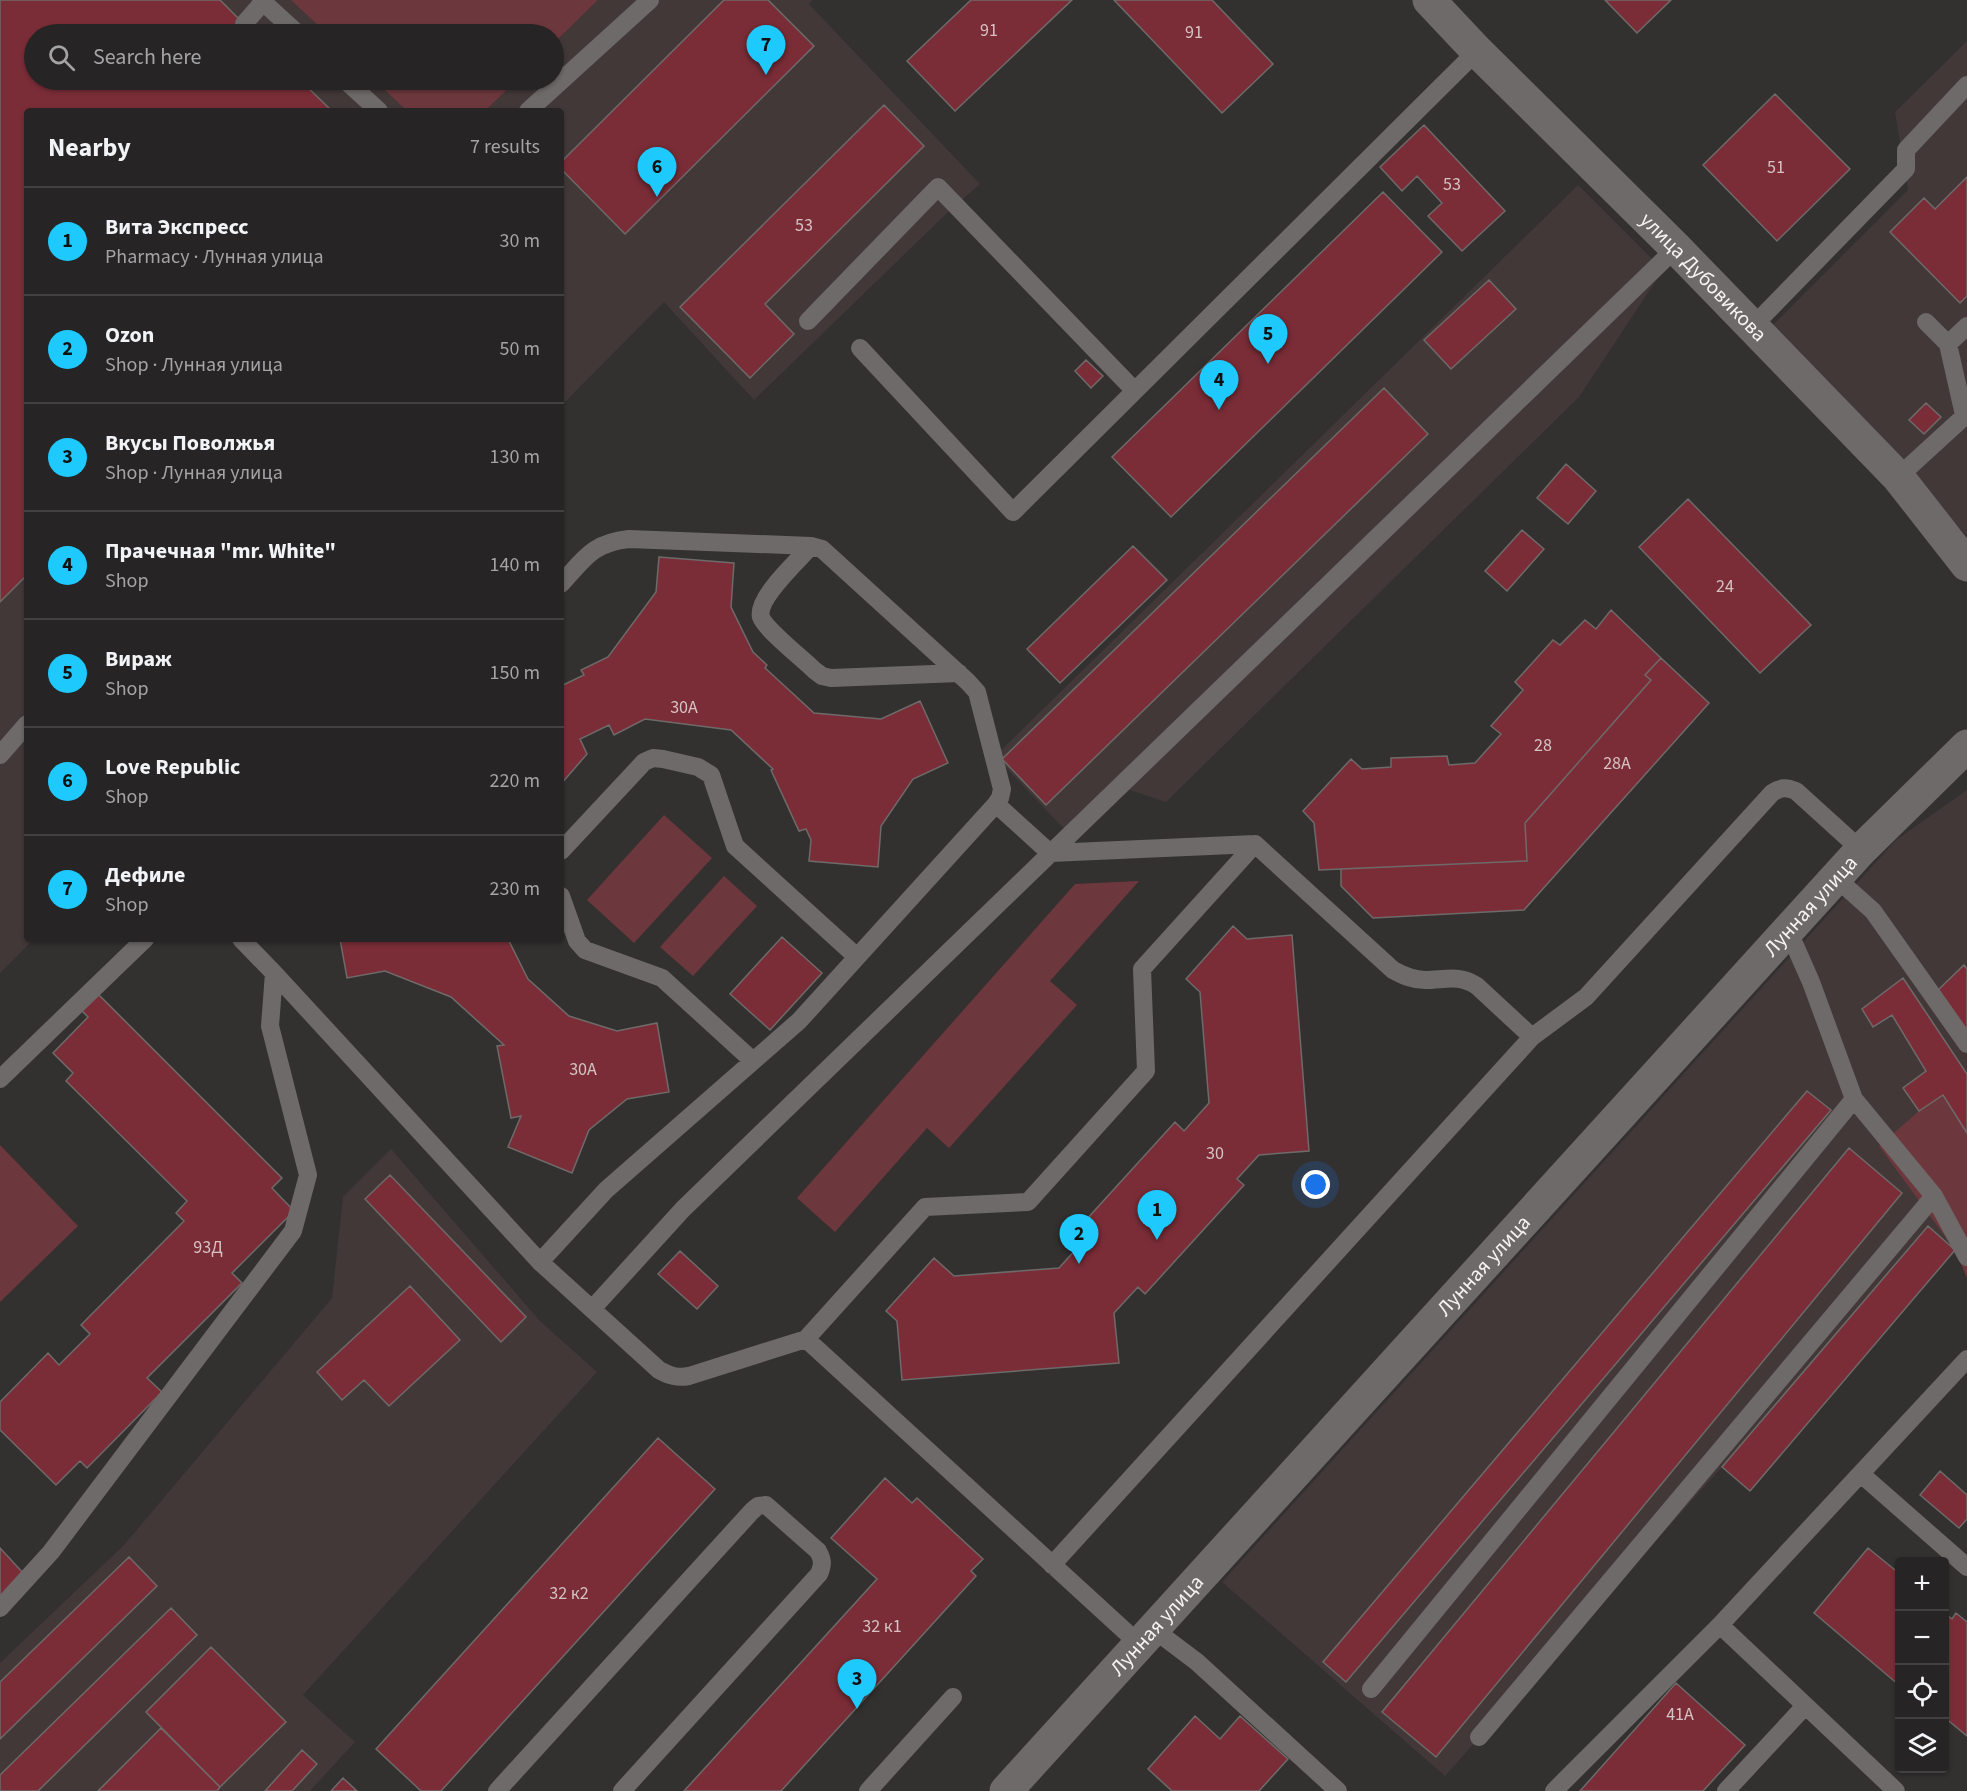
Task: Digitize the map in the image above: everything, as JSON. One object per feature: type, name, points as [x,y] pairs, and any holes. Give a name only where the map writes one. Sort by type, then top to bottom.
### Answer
[{"type":"street","name":"улица Дубовикова","points":[[1429,0],[1477,51],[1676,248],[1898,477],[1967,565]]},
{"type":"street","name":"Лунная улица","points":[[1006,1791],[1861,850],[1967,746]]},
{"type":"lane","points":[[564,78],[650,0]]},
{"type":"lane","points":[[244,24],[262,1],[287,24]]},
{"type":"lane","points":[[860,348],[1013,512],[1477,51]]},
{"type":"lane","points":[[1752,327],[1906,170],[1906,150],[1967,85]]},
{"type":"lane","points":[[356,90],[376,108]]},
{"type":"lane","points":[[531,108],[551,90]]},
{"type":"lane","points":[[808,321],[938,187],[1134,390]]},
{"type":"lane","points":[[592,1309],[683,1209],[1676,248]]},
{"type":"lane","points":[[1898,477],[1966,414],[1948,344],[1926,322]]},
{"type":"lane","points":[[1948,344],[1967,326]]},
{"type":"lane","points":[[540,1262],[606,1190],[799,1021],[996,804],[1002,789],[977,692],[822,549],[812,546],[629,539],[598,546],[564,581]]},
{"type":"lane","points":[[812,546],[767,595],[761,606],[761,616],[767,627],[822,676],[831,678],[959,673]]},
{"type":"lane","points":[[0,755],[24,731]]},
{"type":"lane","points":[[564,848],[644,762],[653,758],[698,767],[711,775],[735,846],[857,957]]},
{"type":"lane","points":[[1053,1565],[1532,1037],[1586,997],[1772,793],[1779,788],[1788,787],[1796,791],[1861,850]]},
{"type":"lane","points":[[996,804],[1050,853],[1255,844],[1393,970],[1407,977],[1424,980],[1455,977],[1467,979],[1532,1037]]},
{"type":"lane","points":[[244,942],[540,1262],[659,1371],[680,1378],[806,1339],[925,1207],[1028,1202],[1146,1071],[1142,969],[1255,844]]},
{"type":"lane","points":[[1836,878],[1873,911],[1967,1044]]},
{"type":"lane","points":[[564,907],[572,932],[585,950],[662,978],[753,1061]]},
{"type":"lane","points":[[1788,930],[1854,1099],[1934,1196],[1967,1257]]},
{"type":"lane","points":[[0,1079],[143,942]]},
{"type":"lane","points":[[0,1608],[51,1552],[293,1231],[308,1175],[270,1026],[274,973]]},
{"type":"lane","points":[[1371,1689],[1854,1099]]},
{"type":"lane","points":[[1479,1737],[1934,1196]]},
{"type":"lane","points":[[806,1339],[1053,1565],[1145,1636],[1197,1662],[1338,1791]]},
{"type":"lane","points":[[1554,1791],[1720,1625],[1967,1359]]},
{"type":"lane","points":[[1861,1474],[1967,1567]]},
{"type":"lane","points":[[497,1791],[752,1510],[766,1505],[818,1551],[822,1558],[819,1574],[622,1791]]},
{"type":"lane","points":[[1720,1625],[1896,1791]]},
{"type":"lane","points":[[868,1791],[953,1697]]},
{"type":"lane","points":[[1726,1791],[1805,1706]]},
{"type":"shaded area","points":[[0,0],[291,0],[316,24],[24,24],[24,90],[385,90],[404,108],[24,108],[24,942],[31,942],[0,973]]},
{"type":"shaded area","points":[[291,0],[598,0],[564,33],[564,24],[316,24]]},
{"type":"shaded area","points":[[598,0],[813,0],[809,4],[980,184],[754,400],[664,302],[564,403],[564,108],[488,108],[507,90],[564,90],[564,33]]},
{"type":"shaded area","points":[[1967,41],[1967,536],[1770,328],[1908,190],[1895,112]]},
{"type":"shaded area","points":[[385,90],[507,90],[488,108],[404,108]]},
{"type":"shaded area","points":[[1578,185],[1663,270],[1579,397],[1166,802],[1115,785],[1065,830],[995,756]]},
{"type":"shaded area","points":[[1967,790],[1967,1133],[1955,1250],[1722,1467],[1445,1776],[1222,1582],[1896,840]]},
{"type":"shaded area","points":[[664,815],[712,858],[634,943],[587,900]]},
{"type":"shaded area","points":[[724,876],[757,906],[693,976],[660,947]]},
{"type":"shaded area","points":[[1139,881],[1050,981],[1077,1005],[949,1148],[927,1128],[835,1232],[797,1198],[1075,884]]},
{"type":"shaded area","points":[[1943,1095],[1967,1133],[1967,1278],[1955,1250],[1879,1146],[1919,1111]]},
{"type":"shaded area","points":[[0,1145],[78,1226],[0,1302]]},
{"type":"shaded area","points":[[391,1149],[540,1321],[597,1372],[303,1695],[355,1742],[310,1791],[0,1791],[0,1663],[124,1545],[332,1298],[343,1197]]},
{"type":"building","points":[[0,0],[220,0],[244,24],[24,24],[24,90],[310,90],[329,108],[24,108],[24,578],[0,602]]},
{"type":"building","points":[[724,0],[768,0],[814,46],[625,234],[564,172],[564,159]]},
{"type":"building","points":[[971,0],[1072,0],[955,111],[907,61]]},
{"type":"building","points":[[1114,0],[1212,0],[1273,64],[1222,113]]},
{"type":"building","points":[[1605,0],[1671,0],[1637,33]]},
{"type":"building","points":[[1775,94],[1850,169],[1777,241],[1703,165]]},
{"type":"building","points":[[884,105],[924,146],[765,304],[794,334],[750,378],[680,307]]},
{"type":"building","points":[[1424,125],[1505,211],[1462,251],[1428,216],[1442,203],[1417,176],[1402,191],[1380,167]]},
{"type":"building","points":[[1967,177],[1967,296],[1960,303],[1890,232],[1924,198],[1935,209]]},
{"type":"building","points":[[1383,192],[1442,252],[1171,517],[1112,457]]},
{"type":"building","points":[[1489,280],[1516,309],[1451,369],[1424,340]]},
{"type":"building","points":[[1086,360],[1103,376],[1091,388],[1075,371]]},
{"type":"building","points":[[1384,388],[1428,434],[1046,805],[1002,759]]},
{"type":"building","points":[[1926,403],[1941,417],[1924,434],[1909,420]]},
{"type":"building","points":[[1566,464],[1596,491],[1568,524],[1537,498]]},
{"type":"building","points":[[1688,499],[1811,625],[1760,673],[1639,547]]},
{"type":"building","points":[[1522,530],[1544,549],[1507,591],[1485,571]]},
{"type":"building","points":[[1133,546],[1167,580],[1060,683],[1027,649]]},
{"type":"building","points":[[659,557],[734,563],[731,607],[753,652],[767,665],[765,668],[814,713],[881,719],[920,701],[948,763],[913,779],[881,826],[878,867],[809,861],[811,840],[806,829],[799,831],[771,770],[773,769],[731,730],[645,719],[614,735],[609,725],[580,739],[587,754],[564,781],[564,685],[584,675],[581,670],[608,657],[656,592]]},
{"type":"building","points":[[1611,610],[1661,658],[1645,675],[1651,680],[1525,823],[1527,861],[1319,870],[1314,823],[1303,811],[1351,759],[1362,769],[1391,767],[1391,758],[1447,756],[1449,765],[1475,763],[1501,734],[1491,726],[1523,690],[1515,682],[1553,640],[1560,645],[1585,620],[1596,629]]},
{"type":"building","points":[[1661,658],[1709,703],[1524,910],[1373,918],[1341,886],[1341,869],[1527,861],[1525,823],[1651,680],[1645,675]]},
{"type":"building","points":[[1233,926],[1247,939],[1292,935],[1309,1151],[1259,1155],[1237,1179],[1244,1185],[1145,1294],[1138,1287],[1114,1313],[1119,1363],[902,1380],[897,1321],[886,1311],[934,1258],[954,1276],[1059,1268],[1085,1239],[1076,1231],[1175,1122],[1184,1131],[1209,1103],[1200,992],[1186,979]]},
{"type":"building","points":[[782,937],[822,973],[770,1030],[730,994]]},
{"type":"building","points":[[341,942],[510,942],[528,979],[569,1016],[617,1031],[657,1023],[669,1092],[627,1099],[589,1130],[572,1173],[508,1147],[521,1116],[511,1118],[497,1046],[504,1045],[451,997],[385,971],[347,978]]},
{"type":"building","points":[[1964,965],[1967,969],[1967,1034],[1937,991]]},
{"type":"building","points":[[1903,978],[1967,1074],[1967,1133],[1943,1095],[1919,1111],[1903,1088],[1926,1071],[1892,1015],[1873,1027],[1862,1009]]},
{"type":"building","points":[[97,993],[282,1178],[272,1188],[294,1211],[232,1273],[242,1283],[147,1378],[162,1392],[87,1468],[80,1461],[56,1485],[0,1430],[0,1402],[48,1353],[59,1365],[90,1334],[81,1325],[184,1221],[176,1213],[187,1201],[66,1081],[73,1073],[53,1053],[88,1017],[80,1009]]},
{"type":"building","points":[[1807,1091],[1831,1110],[1346,1682],[1323,1662]]},
{"type":"building","points":[[1849,1148],[1902,1193],[1436,1757],[1382,1712]]},
{"type":"building","points":[[390,1175],[526,1317],[501,1342],[365,1199]]},
{"type":"building","points":[[1928,1226],[1955,1250],[1750,1491],[1722,1467]]},
{"type":"building","points":[[680,1251],[718,1286],[697,1309],[658,1274]]},
{"type":"building","points":[[410,1286],[460,1340],[389,1406],[364,1380],[342,1400],[317,1372]]},
{"type":"building","points":[[658,1438],[715,1489],[441,1791],[421,1791],[376,1749]]},
{"type":"building","points":[[1940,1471],[1967,1495],[1967,1519],[1959,1528],[1920,1495]]},
{"type":"building","points":[[885,1478],[912,1503],[917,1498],[983,1559],[971,1571],[976,1576],[781,1791],[684,1791],[877,1579],[831,1538]]},
{"type":"building","points":[[0,1548],[24,1574],[0,1597]]},
{"type":"building","points":[[1868,1548],[1895,1570],[1895,1682],[1814,1613]]},
{"type":"building","points":[[129,1557],[157,1586],[0,1739],[0,1682]]},
{"type":"building","points":[[171,1608],[197,1635],[38,1791],[0,1791],[0,1775]]},
{"type":"building","points":[[1956,1613],[1967,1622],[1967,1736],[1949,1721],[1949,1617],[1952,1619]]},
{"type":"building","points":[[211,1647],[286,1722],[220,1787],[146,1712]]},
{"type":"building","points":[[1676,1683],[1745,1745],[1703,1791],[1580,1791]]},
{"type":"building","points":[[1195,1716],[1220,1739],[1240,1716],[1288,1759],[1259,1791],[1172,1791],[1148,1769]]},
{"type":"building","points":[[161,1728],[220,1787],[217,1791],[98,1791]]},
{"type":"building","points":[[302,1750],[317,1764],[292,1791],[265,1791]]},
{"type":"building","points":[[343,1778],[357,1791],[331,1791]]},
{"type":"place","name":"Дефиле","points":[[766,75]]},
{"type":"place","name":"Love Republic","points":[[657,197]]},
{"type":"place","name":"Вираж","points":[[1268,364]]},
{"type":"place","name":"Прачечная \"mr. White\"","points":[[1219,410]]},
{"type":"place","name":"Вита Экспресс","points":[[1157,1240]]},
{"type":"place","name":"Ozon","points":[[1079,1264]]},
{"type":"place","name":"Вкусы Поволжья","points":[[857,1709]]}]
